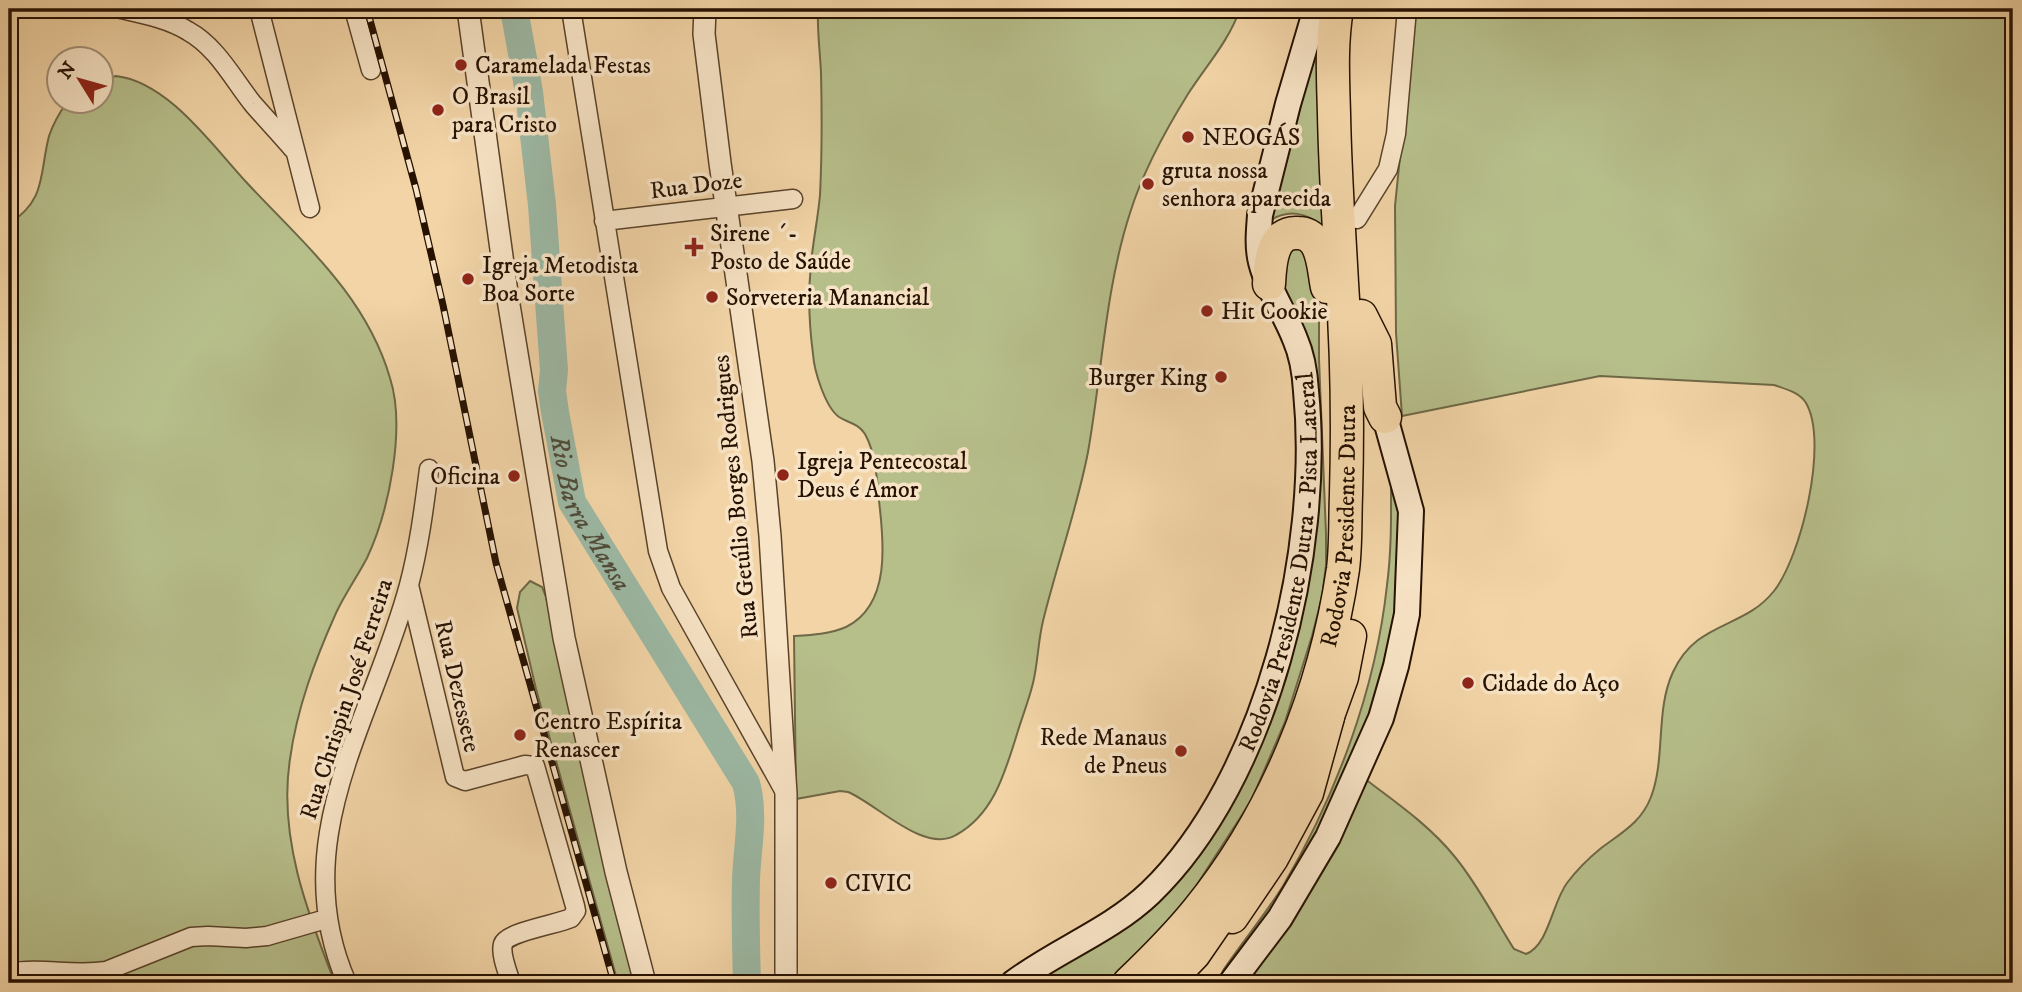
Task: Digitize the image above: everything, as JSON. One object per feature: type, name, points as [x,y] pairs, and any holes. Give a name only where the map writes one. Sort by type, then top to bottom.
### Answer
[{"type":"highway","name":"Rodovia Presidente Dutra","points":[[1129,983],[1198,911],[1259,819],[1289,758],[1334,625],[1343,565],[1348,438],[1343,288],[1335,165],[1333,73],[1336,9]]},
{"type":"highway","name":"Rodovia Presidente Dutra","points":[[1167,983],[1194,954],[1263,852],[1305,773],[1342,677],[1361,584],[1366,510],[1368,398],[1357,219],[1353,66],[1357,9]]},
{"type":"highway","points":[[1198,911],[1272,767],[1319,638],[1332,571],[1337,470],[1333,377],[1327,287],[1322,256],[1314,240],[1304,233],[1293,232],[1282,238],[1272,254],[1269,284]]},
{"type":"highway","points":[[1361,316],[1375,344],[1380,407],[1385,417]]},
{"type":"highway","points":[[1191,983],[1202,961],[1272,858],[1307,793],[1328,717]]},
{"type":"main road","name":"Rodovia Presidente Dutra - Pista Lateral","points":[[1013,983],[1127,912],[1175,867],[1218,803],[1268,692],[1303,553],[1309,435],[1306,387],[1300,354],[1295,337],[1269,284],[1259,249],[1260,215],[1316,9]]},
{"type":"main road","points":[[1231,983],[1280,918],[1328,836],[1381,718],[1396,666],[1407,614],[1411,511],[1385,417]]},
{"type":"street","points":[[121,9],[176,25],[195,35],[219,58],[254,105],[293,149]]},
{"type":"street","points":[[259,9],[310,208]]},
{"type":"street","points":[[354,9],[371,70]]},
{"type":"street","points":[[468,9],[507,293],[564,638],[616,872],[645,983]]},
{"type":"street","points":[[571,9],[658,551],[671,588],[786,794]]},
{"type":"street","name":"Rua Getúlio Borges Rodrigues","points":[[705,9],[704,34],[763,461],[770,536],[786,794],[786,983]]},
{"type":"street","points":[[1357,219],[1388,169],[1392,154],[1407,9]]},
{"type":"street","name":"Rua Doze","points":[[604,221],[793,199]]},
{"type":"street","name":"Rua Chrispin José Ferreira","points":[[347,983],[326,919],[324,874],[331,814],[342,775],[409,586],[421,530],[429,469]]},
{"type":"street","name":"Rua Dezessete","points":[[409,586],[455,777],[465,782],[526,765],[535,766],[575,906],[576,911],[571,918],[514,935],[505,941],[502,948],[511,983]]},
{"type":"street","points":[[394,627],[419,629]]},
{"type":"street","points":[[9,973],[26,970],[98,972],[191,937],[246,939],[267,936],[326,919]]},
{"type":"green space","points":[[818,9],[1240,9],[1223,43],[1163,137],[1135,197],[1115,272],[1088,452],[1043,621],[1030,696],[1008,763],[996,791],[980,816],[956,835],[943,839],[915,833],[848,792],[796,799],[794,636],[834,631],[861,617],[878,588],[883,553],[877,476],[872,450],[862,430],[839,417],[829,405],[814,361],[809,286],[820,195],[821,73]]},
{"type":"green space","points":[[1415,9],[2013,9],[2013,983],[1246,983],[1283,934],[1365,779],[1413,815],[1455,857],[1514,949],[1526,954],[1534,949],[1545,933],[1562,891],[1571,878],[1596,853],[1630,827],[1647,806],[1656,782],[1664,702],[1673,672],[1683,655],[1707,634],[1762,604],[1774,591],[1794,553],[1809,499],[1813,471],[1812,421],[1806,403],[1800,396],[1774,385],[1600,376],[1402,416],[1396,333],[1395,206]]},
{"type":"green space","points":[[1316,45],[1323,227],[1304,215],[1297,214],[1283,215],[1269,221],[1290,149]]},
{"type":"green space","points":[[116,76],[154,90],[172,103],[331,273],[366,322],[390,378],[395,398],[396,445],[388,494],[367,558],[336,613],[308,684],[293,740],[287,788],[288,816],[297,873],[314,929],[335,983],[9,983],[9,224],[21,215],[36,195],[49,136],[57,118],[116,116]]},
{"type":"green space","points":[[1294,247],[1302,250],[1319,290],[1326,565],[1322,597],[1312,636],[1285,722],[1251,801],[1185,903],[1146,948],[1111,983],[1033,983],[1149,908],[1178,881],[1215,832],[1228,807],[1286,669],[1302,608],[1317,497],[1275,269]]},
{"type":"green space","points":[[1391,473],[1402,495],[1401,604],[1370,719],[1313,848],[1221,983],[1217,983],[1283,886],[1320,816],[1351,741],[1374,663],[1382,624],[1390,557]]},
{"type":"green space","points":[[530,581],[542,587],[546,597],[615,893],[639,983],[618,983],[536,689],[517,608],[520,592]]},
{"type":"waterway","name":"Rio Barra Mansa","points":[[514,9],[529,92],[542,205],[554,370],[552,391],[572,502],[746,783],[750,819],[746,893],[747,983]]},
{"type":"railway","points":[[367,9],[416,189],[443,305],[496,563],[614,983]]},
{"type":"place","name":"Caramelada Festas","points":[[461,65]]},
{"type":"place","name":"O Brasil para Cristo","points":[[438,110]]},
{"type":"place","name":"NEOGÁS","points":[[1188,137]]},
{"type":"place","name":"gruta nossa senhora aparecida","points":[[1148,184]]},
{"type":"place","name":"Sirene ´- Posto de Saúde","points":[[694,247]]},
{"type":"place","name":"Igreja Metodista Boa Sorte","points":[[468,279]]},
{"type":"place","name":"Sorveteria Manancial","points":[[712,297]]},
{"type":"place","name":"Hit Cookie","points":[[1207,311]]},
{"type":"place","name":"Burger King","points":[[1221,377]]},
{"type":"place","name":"Igreja Pentecostal Deus é Amor","points":[[783,475]]},
{"type":"place","name":"Oficina","points":[[514,476]]},
{"type":"place","name":"Cidade do Aço","points":[[1468,683]]},
{"type":"place","name":"Centro Espírita Renascer","points":[[520,735]]},
{"type":"place","name":"Rede Manaus de Pneus","points":[[1181,751]]},
{"type":"place","name":"CIVIC","points":[[831,883]]}]
